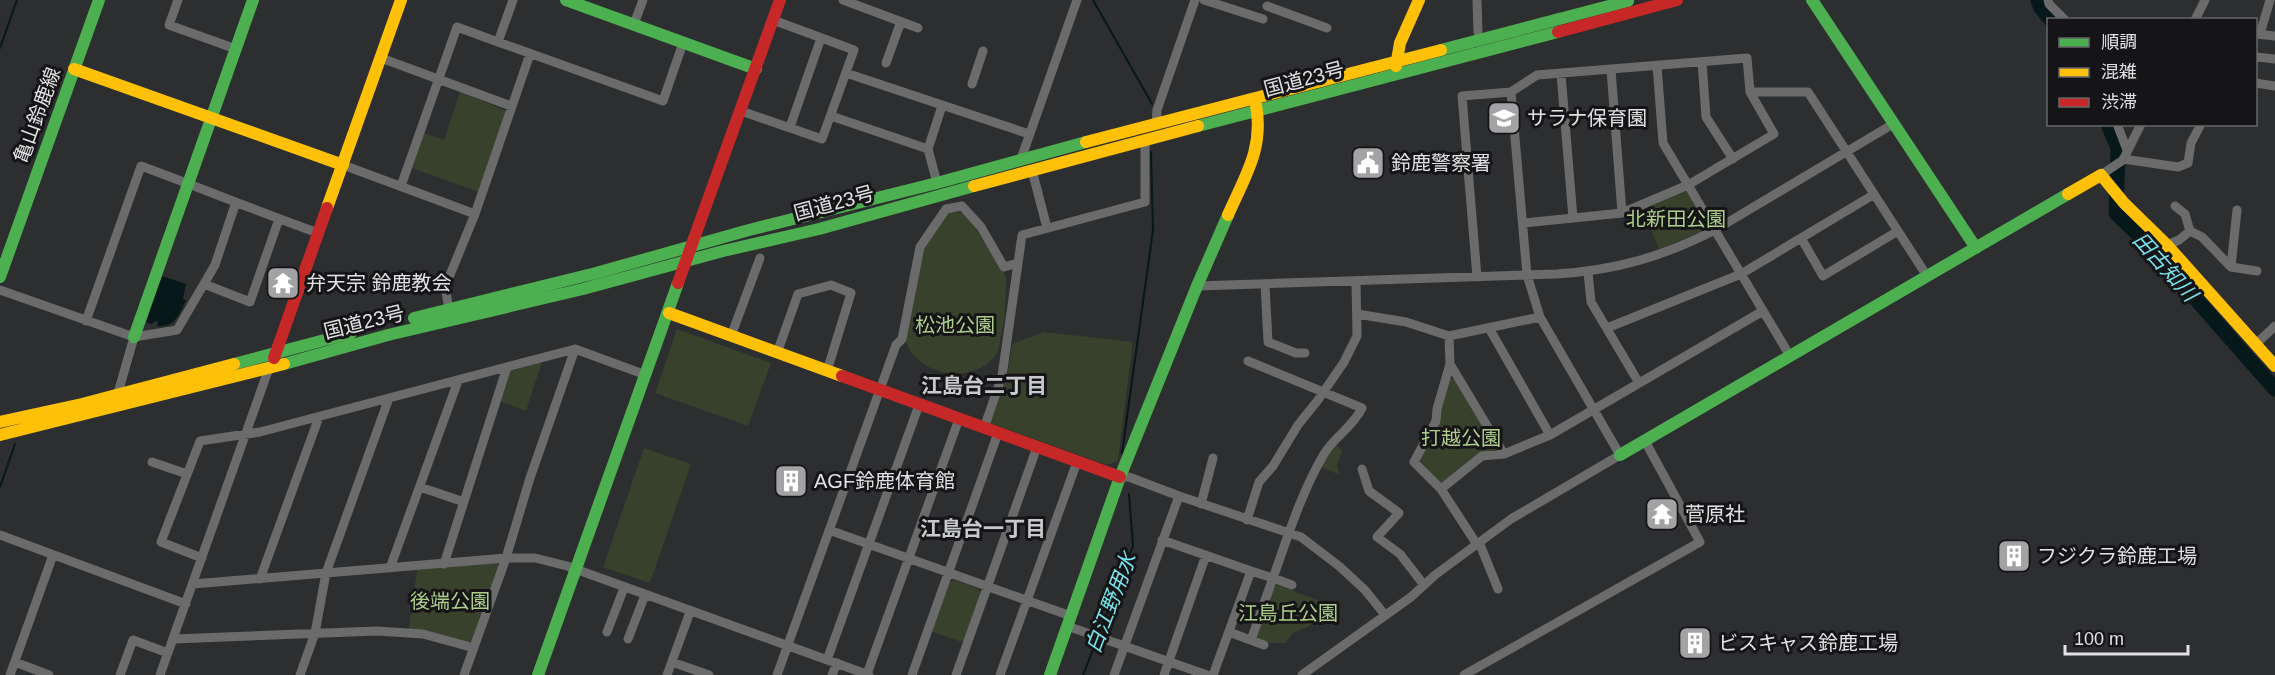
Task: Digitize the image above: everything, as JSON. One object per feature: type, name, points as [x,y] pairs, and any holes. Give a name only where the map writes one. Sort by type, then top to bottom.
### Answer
[{"type":"main road","name":"亀山鈴鹿線","points":[[0,277],[99,0]]},
{"type":"main road","points":[[134,337],[253,0]]},
{"type":"main road","points":[[269,368],[401,0]]},
{"type":"main road","points":[[566,0],[756,69]]},
{"type":"main road","points":[[538,675],[780,0]]},
{"type":"main road","points":[[1399,74],[1395,61],[1419,0]]},
{"type":"main road","name":"国道23号","points":[[0,422],[38,415],[276,352],[596,273],[694,245],[1632,0]]},
{"type":"main road","name":"国道23号","points":[[0,435],[819,229],[1145,139],[1257,112],[1677,0]]},
{"type":"main road","points":[[1812,0],[1976,248]]},
{"type":"main road","points":[[74,69],[343,165]]},
{"type":"main road","points":[[1050,675],[1120,477],[1197,286],[1259,142],[1254,98]]},
{"type":"main road","points":[[1620,455],[2100,175],[2124,203],[2167,245],[2275,366]]},
{"type":"main road","points":[[669,313],[1120,477]]},
{"type":"street","points":[[178,0],[169,25],[236,49]]},
{"type":"street","points":[[498,42],[513,0]]},
{"type":"street","points":[[634,24],[643,0]]},
{"type":"street","points":[[843,0],[867,4],[902,23],[918,28]]},
{"type":"street","points":[[1022,159],[1077,0]]},
{"type":"street","points":[[1156,124],[1157,110],[1195,0]]},
{"type":"street","points":[[1204,0],[1263,19]]},
{"type":"street","points":[[1477,0],[1478,32]]},
{"type":"street","points":[[2048,0],[2063,18]]},
{"type":"street","points":[[2196,18],[2205,0]]},
{"type":"street","points":[[2270,0],[2258,34],[2275,36]]},
{"type":"street","points":[[1267,6],[1327,28]]},
{"type":"street","points":[[741,111],[822,139],[831,116],[854,50],[773,20]]},
{"type":"street","points":[[886,63],[902,23]]},
{"type":"street","points":[[401,186],[457,27],[663,101],[683,43]]},
{"type":"street","points":[[790,127],[821,38]]},
{"type":"street","points":[[972,84],[983,51]]},
{"type":"street","points":[[449,309],[445,287],[475,214],[512,112],[511,106],[530,54]]},
{"type":"street","points":[[2257,57],[2275,59]]},
{"type":"street","points":[[381,58],[511,106]]},
{"type":"street","points":[[1477,277],[1462,96],[1511,92],[1538,75],[1747,58],[1750,92],[1774,134],[1688,185],[1622,213],[1523,223]]},
{"type":"street","points":[[1702,62],[1706,117],[1733,159]]},
{"type":"street","points":[[1657,66],[1663,143],[1790,357]]},
{"type":"street","points":[[1611,70],[1622,213]]},
{"type":"street","points":[[846,73],[1029,134]]},
{"type":"street","points":[[1561,74],[1573,218]]},
{"type":"street","points":[[2257,83],[2275,86]]},
{"type":"street","points":[[1302,675],[1412,597],[1478,542],[1511,519],[1620,455],[1540,317],[1527,275],[1511,92]]},
{"type":"street","points":[[1750,92],[1808,92],[1927,276]]},
{"type":"street","points":[[937,183],[928,149],[942,106]]},
{"type":"street","points":[[831,116],[928,149]]},
{"type":"street","points":[[1197,286],[1527,275],[1588,272],[1629,265],[1656,256],[1715,230],[1893,124]]},
{"type":"street","points":[[2117,126],[2124,156]]},
{"type":"street","points":[[2100,175],[2114,167],[2124,156],[2140,126]]},
{"type":"street","points":[[2124,156],[2178,167],[2184,166],[2188,163],[2191,143],[2200,126]]},
{"type":"street","points":[[984,428],[1002,376],[1022,235],[1145,202],[1145,139]]},
{"type":"street","points":[[343,165],[475,214]]},
{"type":"street","points":[[86,321],[141,166],[318,233]]},
{"type":"street","points":[[1032,170],[1047,228]]},
{"type":"street","points":[[1607,328],[1742,274],[1873,195]]},
{"type":"street","points":[[0,290],[134,337],[177,330],[215,265],[236,202]]},
{"type":"street","points":[[777,675],[879,390],[896,345],[902,339],[920,247],[946,209],[962,206],[981,227],[1004,267],[1018,263]]},
{"type":"street","points":[[2175,206],[2185,214],[2190,231],[2202,237],[2231,267],[2257,271]]},
{"type":"street","points":[[2231,267],[2237,210]]},
{"type":"street","points":[[204,284],[250,302],[279,219]]},
{"type":"street","points":[[1801,238],[1823,276],[1898,231]]},
{"type":"street","points":[[2167,245],[2179,240],[2190,231]]},
{"type":"street","points":[[731,336],[760,258]]},
{"type":"street","points":[[1588,272],[1592,302],[1639,382]]},
{"type":"street","points":[[1247,520],[1259,482],[1273,466],[1298,425],[1344,362],[1357,336],[1356,281]]},
{"type":"street","points":[[1265,284],[1268,342],[1305,353]]},
{"type":"street","points":[[777,354],[798,294],[831,285],[851,293],[827,371]]},
{"type":"street","points":[[1441,489],[1482,456],[1504,454],[1550,435],[1763,311]]},
{"type":"street","points":[[1357,315],[1406,322],[1449,336],[1540,317]]},
{"type":"street","points":[[2256,344],[2275,326]]},
{"type":"street","points":[[1489,328],[1550,435]]},
{"type":"street","points":[[1449,336],[1450,364],[1437,409],[1436,421],[1414,462],[1441,489],[1478,542],[1498,589]]},
{"type":"street","points":[[118,393],[134,337]]},
{"type":"street","points":[[202,558],[161,542],[200,441],[245,434],[319,417],[575,349],[646,375]]},
{"type":"street","points":[[464,675],[506,558],[530,478],[575,349]]},
{"type":"street","points":[[1248,361],[1362,408],[1356,420],[1325,451],[1291,524],[1251,640]]},
{"type":"street","points":[[1450,364],[1504,454]]},
{"type":"street","points":[[444,564],[507,367]]},
{"type":"street","points":[[160,675],[269,368]]},
{"type":"street","points":[[390,568],[458,381]]},
{"type":"street","points":[[300,675],[315,633],[326,573],[389,398]]},
{"type":"street","points":[[832,675],[832,662],[869,545],[919,405]]},
{"type":"street","points":[[260,579],[319,417]]},
{"type":"street","points":[[193,584],[506,558],[543,559],[868,675],[959,419]]},
{"type":"street","points":[[912,675],[998,434]]},
{"type":"street","points":[[1464,675],[1700,542],[1645,441]]},
{"type":"street","points":[[956,675],[1037,447]]},
{"type":"street","points":[[1201,504],[1213,458]]},
{"type":"street","points":[[152,462],[187,474]]},
{"type":"street","points":[[1000,675],[1077,462]]},
{"type":"street","points":[[1362,469],[1369,491],[1400,513],[1377,537],[1400,554],[1424,585]]},
{"type":"street","points":[[1120,477],[1129,477],[1301,537],[1339,566],[1365,590],[1384,615]]},
{"type":"street","points":[[420,487],[464,502]]},
{"type":"street","points":[[1114,675],[1179,496]]},
{"type":"street","points":[[829,530],[1027,600],[1093,635],[1207,675]]},
{"type":"street","points":[[0,535],[186,604]]},
{"type":"street","points":[[1162,540],[1292,585]]},
{"type":"street","points":[[10,675],[53,555]]},
{"type":"street","points":[[1164,675],[1206,555]]},
{"type":"street","points":[[1213,675],[1251,571]]},
{"type":"street","points":[[607,632],[624,588]]},
{"type":"street","points":[[628,639],[645,595]]},
{"type":"street","points":[[667,675],[690,612]]},
{"type":"street","points":[[174,639],[405,632],[431,636],[474,648]]},
{"type":"street","points":[[1229,632],[1264,645]]},
{"type":"street","points":[[120,675],[134,640],[168,653]]},
{"type":"street","points":[[15,662],[49,675]]},
{"type":"street","points":[[672,662],[709,675]]},
{"type":"green space","points":[[460,92],[507,111],[478,192],[412,168],[424,133],[444,140]]},
{"type":"green space","name":"北新田公園","points":[[1684,191],[1688,193],[1708,225],[1707,229],[1659,249],[1643,209]]},
{"type":"green space","name":"松池公園","points":[[949,212],[966,213],[1006,277],[1005,315],[998,352],[988,363],[976,370],[962,373],[947,373],[920,362],[911,351],[905,338],[922,249]]},
{"type":"green space","points":[[677,329],[771,363],[748,426],[655,393]]},
{"type":"green space","points":[[1044,332],[1133,342],[1118,461],[1107,465],[990,423],[1007,377],[1012,344]]},
{"type":"green space","points":[[542,362],[526,411],[499,401],[510,371]]},
{"type":"green space","name":"打越公園","points":[[1455,378],[1496,448],[1495,452],[1445,482],[1440,482],[1420,460],[1440,423],[1440,408],[1448,380]]},
{"type":"green space","points":[[1336,445],[1342,450],[1337,466],[1340,475],[1321,467]]},
{"type":"green space","points":[[644,448],[691,464],[650,583],[603,567]]},
{"type":"green space","name":"後端公園","points":[[496,563],[500,567],[473,641],[468,643],[409,629],[417,570]]},
{"type":"green space","points":[[954,580],[979,589],[981,595],[965,640],[962,642],[933,632],[931,628],[948,583]]},
{"type":"green space","name":"江島丘公園","points":[[1275,584],[1320,601],[1310,626],[1293,633],[1285,643],[1269,643],[1255,638]]},
{"type":"shaded area","points":[[162,276],[186,284],[183,298],[186,301],[172,322],[168,325],[157,326],[158,322],[155,321],[152,324],[146,322]]},
{"type":"waterway","points":[[0,48],[17,0]]},
{"type":"waterway","points":[[1093,0],[1152,104]]},
{"type":"waterway","name":"田古知川","points":[[2038,0],[2049,18]]},
{"type":"waterway","name":"田古知川","points":[[2109,126],[2118,148],[2116,213],[2143,239],[2275,389]]},
{"type":"waterway","points":[[1122,453],[1153,230],[1151,152]]},
{"type":"waterway","points":[[0,487],[15,444]]},
{"type":"waterway","name":"白江野用水","points":[[1099,634],[1133,546],[1129,494]]},
{"type":"waterway","name":"白江野用水","points":[[1083,675],[1097,640]]},
{"type":"traffic: fast","points":[[0,277],[99,0]]},
{"type":"traffic: fast","points":[[134,337],[253,0]]},
{"type":"traffic: fast","points":[[566,0],[756,69]]},
{"type":"traffic: fast","points":[[1812,0],[1976,248]]},
{"type":"traffic: fast","points":[[1441,50],[1628,1]]},
{"type":"traffic: fast","points":[[1198,126],[1558,32]]},
{"type":"traffic: fast","points":[[414,318],[596,273],[749,230],[937,183],[1086,142]]},
{"type":"traffic: fast","points":[[284,364],[388,335],[583,289],[723,251],[819,229],[974,186]]},
{"type":"traffic: fast","points":[[1620,455],[2068,194]]},
{"type":"traffic: fast","points":[[1050,675],[1120,477],[1228,215]]},
{"type":"traffic: fast","points":[[538,675],[678,283]]},
{"type":"traffic: fast","points":[[234,364],[351,333]]},
{"type":"traffic: slow","points":[[327,208],[401,0]]},
{"type":"traffic: slow","points":[[1396,66],[1400,43],[1419,0]]},
{"type":"traffic: slow","points":[[1086,142],[1441,50]]},
{"type":"traffic: slow","points":[[74,69],[343,165]]},
{"type":"traffic: slow","points":[[1228,215],[1255,149],[1258,121],[1256,105]]},
{"type":"traffic: slow","points":[[974,186],[1198,126]]},
{"type":"traffic: slow","points":[[2068,194],[2101,175],[2124,203],[2167,245],[2275,366]]},
{"type":"traffic: slow","points":[[669,313],[842,376]]},
{"type":"traffic: slow","points":[[0,422],[82,404],[234,364]]},
{"type":"traffic: slow","points":[[0,435],[284,364]]},
{"type":"traffic: jam","points":[[678,283],[780,0]]},
{"type":"traffic: jam","points":[[1558,32],[1677,0]]},
{"type":"traffic: jam","points":[[274,358],[327,208]]},
{"type":"traffic: jam","points":[[842,376],[1120,477]]},
{"type":"place","name":"サラナ保育園","points":[[1504,118]]},
{"type":"place","name":"鈴鹿警察署","points":[[1368,163]]},
{"type":"place","name":"弁天宗 鈴鹿教会","points":[[283,283]]},
{"type":"place","name":"AGF鈴鹿体育館","points":[[791,481]]},
{"type":"place","name":"菅原社","points":[[1662,514]]},
{"type":"place","name":"フジクラ鈴鹿工場","points":[[2014,556]]},
{"type":"place","name":"ビスキャス鈴鹿工場","points":[[1695,643]]},
{"type":"district","name":"江島台二丁目","points":[[984,386]]},
{"type":"district","name":"江島台一丁目","points":[[983,529]]}]
